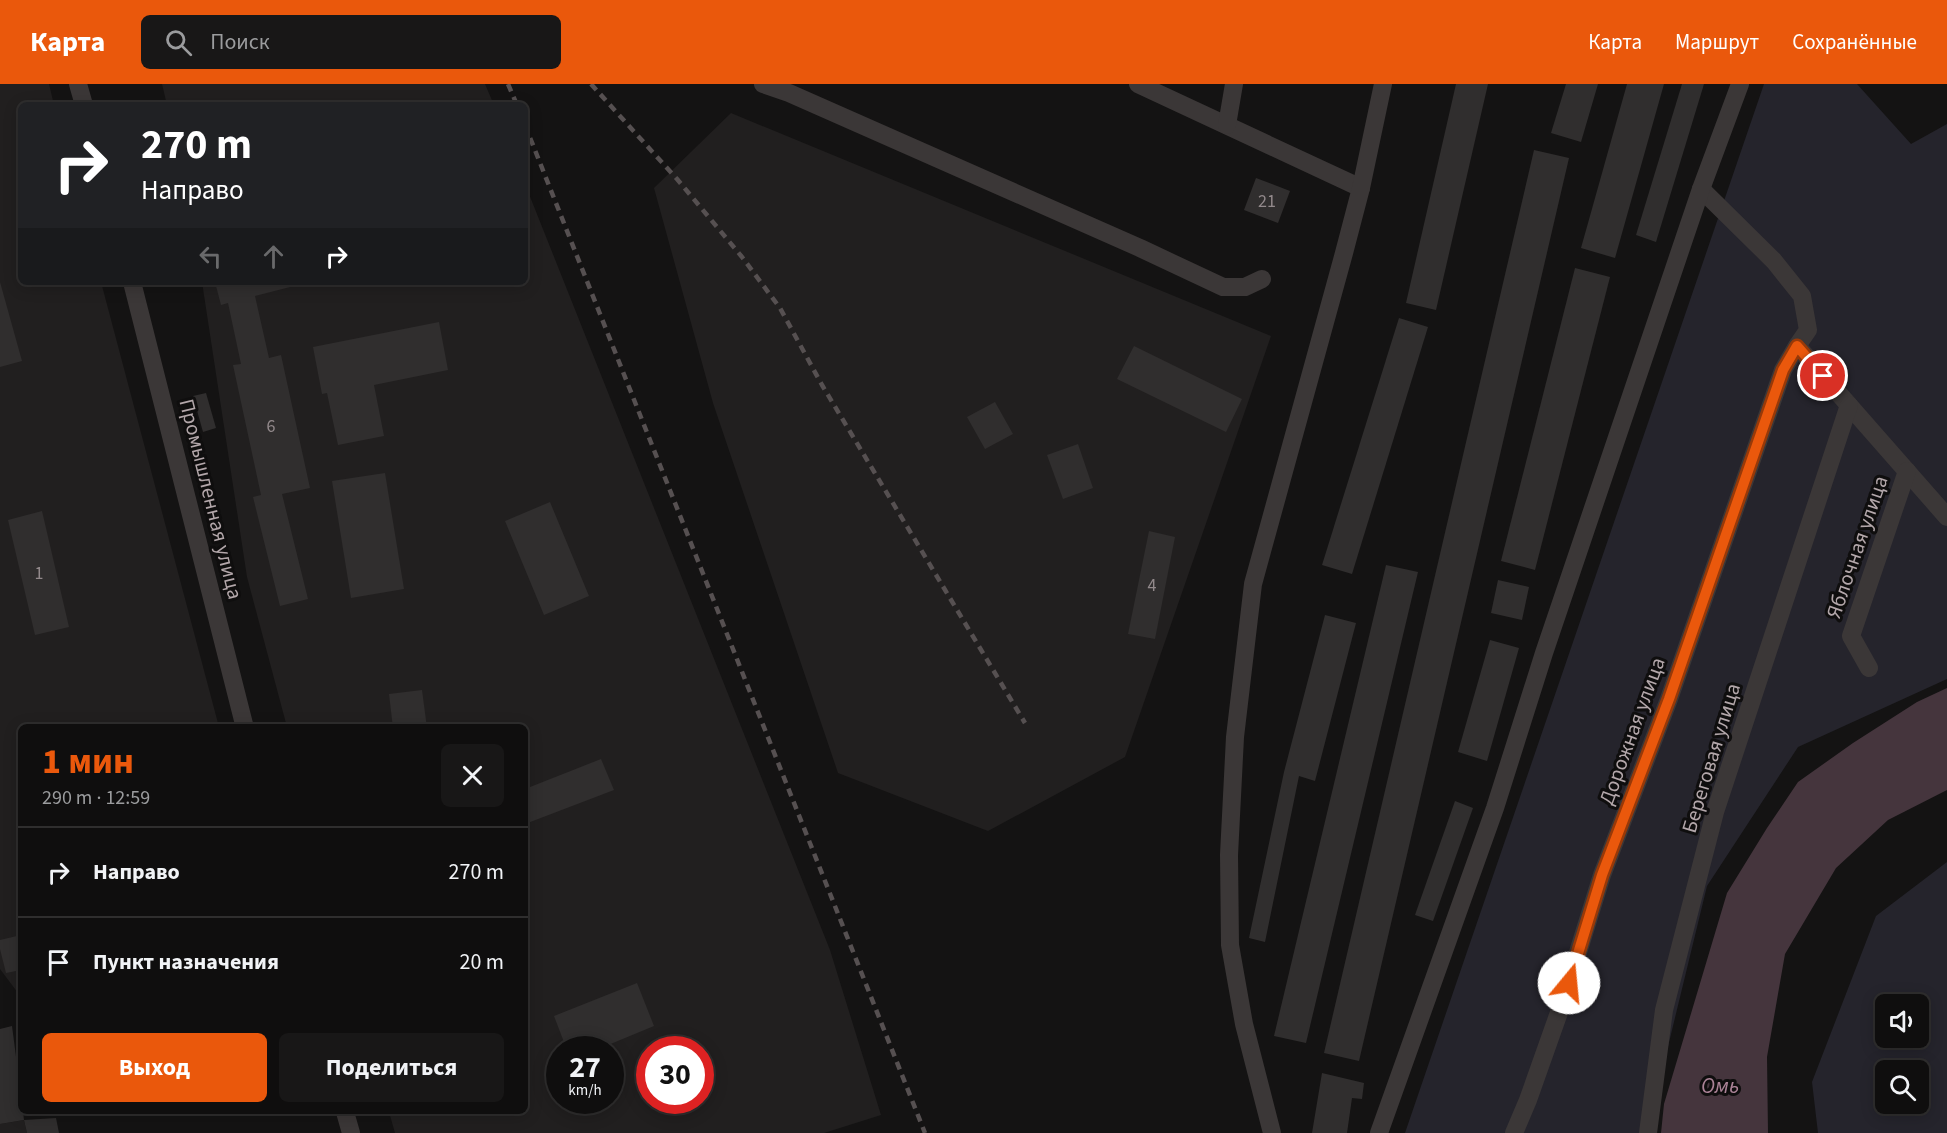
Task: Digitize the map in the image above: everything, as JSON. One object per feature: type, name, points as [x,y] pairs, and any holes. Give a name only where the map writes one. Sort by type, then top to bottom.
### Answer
[{"type":"street","points":[[78,84],[83,102]]},
{"type":"street","points":[[763,84],[789,93],[1118,238],[1223,287],[1245,287],[1262,279]]},
{"type":"street","points":[[1138,84],[1361,188]]},
{"type":"street","points":[[1227,125],[1234,84]]},
{"type":"street","points":[[1272,1133],[1244,1024],[1230,945],[1229,855],[1235,737],[1253,584],[1361,188],[1383,84]]},
{"type":"street","points":[[1379,1133],[1496,808],[1548,642],[1701,189],[1740,84]]},
{"type":"street","name":"Дорожная улица","points":[[1514,1133],[1562,1004],[1602,875],[1669,699],[1783,370],[1808,330],[1802,296],[1774,261],[1701,189]]},
{"type":"street","name":"Промышленная улица","points":[[133,285],[244,724]]},
{"type":"street","points":[[1797,346],[1907,471],[1943,506]]},
{"type":"street","name":"Береговая улица","points":[[1648,1133],[1664,1010],[1715,812],[1849,405]]},
{"type":"street","name":"Яблочная улица","points":[[1869,668],[1851,636],[1907,471]]},
{"type":"street","points":[[346,1114],[351,1133]]},
{"type":"shaded area","points":[[0,84],[49,84],[53,102],[18,102],[18,285],[102,285],[218,724],[18,724],[18,993],[0,969]]},
{"type":"shaded area","points":[[162,84],[485,84],[493,102],[166,102]]},
{"type":"shaded area","points":[[1764,84],[1857,84],[1911,144],[1947,124],[1947,679],[1798,747],[1707,886],[1647,1133],[1405,1133]]},
{"type":"shaded area","points":[[731,113],[1271,336],[1125,757],[988,831],[838,773],[713,403],[654,188]]},
{"type":"shaded area","points":[[528,192],[830,950],[881,1115],[824,1133],[395,1133],[390,1114],[528,1114],[528,724],[286,724],[247,577],[202,285],[528,285]]},
{"type":"shaded area","points":[[1947,862],[1947,1133],[1818,1133],[1812,1082],[1876,916]]},
{"type":"shaded area","points":[[24,1120],[27,1133],[0,1133],[0,1124]]},
{"type":"water","name":"Омь","points":[[1947,688],[1947,790],[1888,820],[1836,868],[1785,954],[1767,1057],[1768,1133],[1661,1133],[1664,1104],[1727,893],[1767,828],[1798,782],[1917,702]]},
{"type":"building","points":[[1456,84],[1488,84],[1436,310],[1406,303]]},
{"type":"building","points":[[1566,84],[1598,84],[1581,142],[1551,133]]},
{"type":"building","points":[[1627,84],[1664,84],[1615,258],[1581,248]]},
{"type":"building","points":[[1682,84],[1704,84],[1656,242],[1636,235]]},
{"type":"building","points":[[1534,150],[1569,158],[1359,1061],[1324,1053]]},
{"type":"building","points":[[1256,178],[1290,191],[1278,223],[1244,210]]},
{"type":"building","points":[[1575,268],[1610,277],[1535,570],[1501,561]]},
{"type":"building","points":[[0,282],[22,361],[0,367]]},
{"type":"building","points":[[216,285],[294,285],[255,296],[269,358],[281,355],[310,488],[282,494],[308,599],[280,606],[253,497],[261,495],[233,365],[241,364],[228,303],[221,305]]},
{"type":"building","points":[[1399,318],[1428,327],[1352,574],[1322,565]]},
{"type":"building","points":[[439,322],[448,370],[374,385],[384,436],[338,445],[327,393],[322,394],[313,347]]},
{"type":"building","points":[[1134,346],[1242,399],[1226,432],[1117,379]]},
{"type":"building","points":[[206,393],[216,428],[203,432],[193,396]]},
{"type":"building","points":[[995,402],[1013,434],[985,449],[967,417]]},
{"type":"building","points":[[1078,444],[1093,488],[1063,499],[1047,455]]},
{"type":"building","points":[[385,473],[404,589],[351,598],[332,481]]},
{"type":"building","points":[[550,502],[589,596],[544,615],[505,521]]},
{"type":"building","points":[[42,511],[69,627],[35,635],[8,520]]},
{"type":"building","points":[[1149,531],[1175,537],[1155,639],[1128,634]]},
{"type":"building","points":[[1386,565],[1418,572],[1306,1043],[1274,1036]]},
{"type":"building","points":[[1498,580],[1529,587],[1522,620],[1491,613]]},
{"type":"building","points":[[1325,615],[1356,623],[1315,781],[1299,776],[1265,942],[1249,938],[1284,772]]},
{"type":"building","points":[[1490,640],[1519,648],[1487,761],[1458,752]]},
{"type":"building","points":[[422,690],[426,724],[393,724],[389,694]]},
{"type":"building","points":[[601,759],[614,790],[528,823],[528,788]]},
{"type":"building","points":[[1455,801],[1473,808],[1433,921],[1415,915]]},
{"type":"building","points":[[18,936],[18,971],[6,973],[0,940]]},
{"type":"building","points":[[637,983],[654,1026],[624,1038],[624,1036],[562,1036],[554,1016]]},
{"type":"building","points":[[12,1026],[18,1072],[18,1114],[23,1114],[24,1120],[0,1124],[0,1029]]},
{"type":"building","points":[[1322,1073],[1364,1083],[1362,1099],[1352,1098],[1347,1133],[1312,1133]]},
{"type":"building","points":[[56,1118],[59,1133],[27,1133],[24,1120]]},
{"type":"railway","points":[[508,84],[516,102]]},
{"type":"railway","points":[[591,84],[677,179],[742,257],[780,308],[822,385],[1025,723]]},
{"type":"railway","points":[[528,133],[925,1133]]},
{"type":"route","points":[[1569,983],[1602,875],[1669,699],[1783,370],[1797,346],[1823,376]]}]
